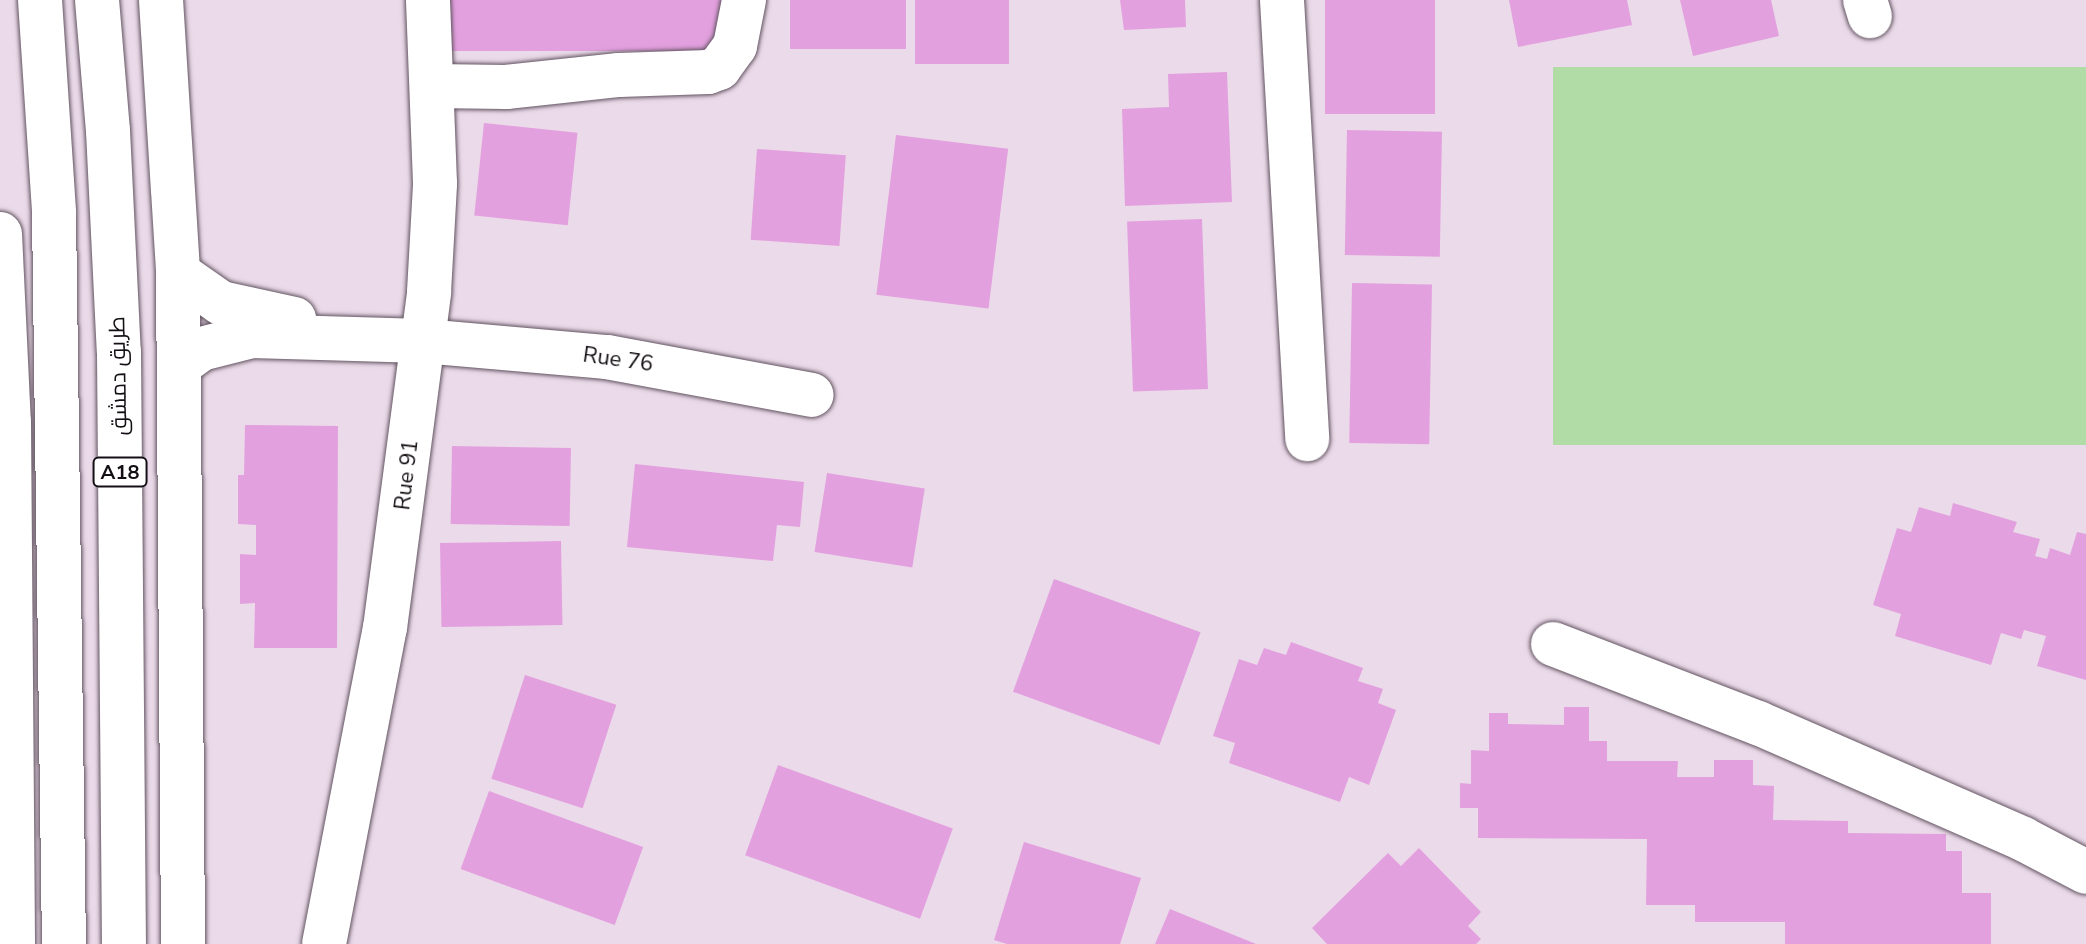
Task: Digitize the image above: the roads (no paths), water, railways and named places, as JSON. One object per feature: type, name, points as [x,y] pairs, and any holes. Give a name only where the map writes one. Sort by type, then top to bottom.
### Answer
[{"type":"main road","points":[[40,0],[54,213],[64,944]]},
{"type":"main road","name":"طريق دمشق","points":[[97,0],[109,146],[119,352],[124,944]]},
{"type":"main road","points":[[161,0],[178,273],[183,944]]},
{"type":"main road","name":"Rue 91","points":[[324,944],[385,628],[423,341],[434,236],[433,86],[428,0]]},
{"type":"main road","points":[[433,86],[506,87],[619,75],[708,72],[719,68],[735,46],[744,0]]},
{"type":"main road","points":[[1282,0],[1307,439]]},
{"type":"main road","points":[[0,234],[13,944]]},
{"type":"main road","name":"Rue 76","points":[[178,273],[221,303],[246,311],[423,341]]},
{"type":"main road","name":"Rue 76","points":[[179,365],[201,349],[252,336],[423,341],[607,357],[812,395]]},
{"type":"main road","points":[[1553,644],[1758,723],[2023,839],[2086,872]]}]
